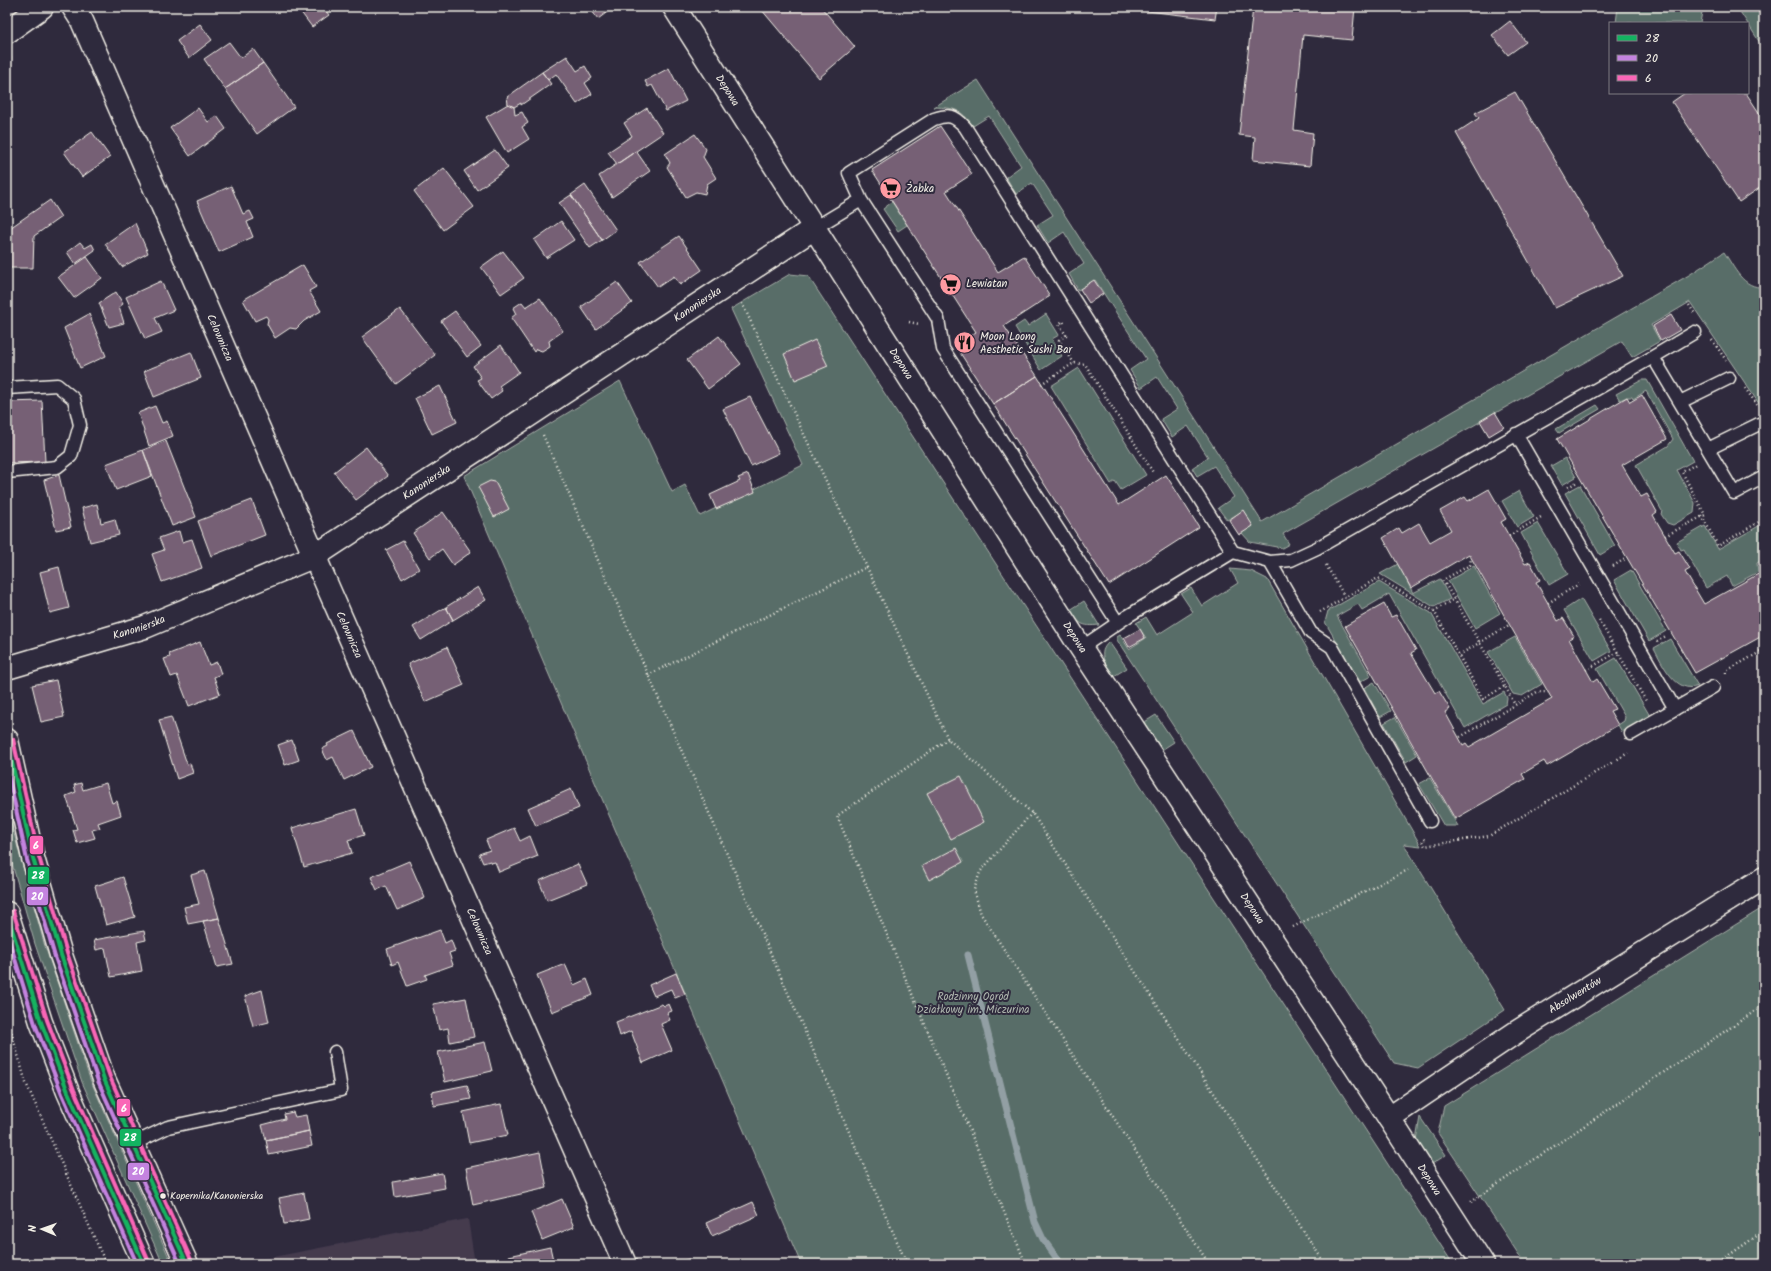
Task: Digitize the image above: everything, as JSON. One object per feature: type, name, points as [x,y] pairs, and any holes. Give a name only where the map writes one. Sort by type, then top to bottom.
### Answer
[{"type":"street","points":[[7,32],[42,7]]},
{"type":"street","name":"Celownicza","points":[[73,7],[82,21],[625,1264]]},
{"type":"street","name":"Depowa","points":[[674,7],[813,229],[1081,648],[1483,1264]]},
{"type":"street","name":"Kanonierska","points":[[7,668],[145,627],[315,556],[813,229]]},
{"type":"street","points":[[7,740],[33,858],[61,955],[104,1079],[187,1264]]},
{"type":"street","name":"Absolwentów","points":[[1389,1118],[1515,1034],[1764,878]]},
{"type":"street","points":[[7,913],[41,1022],[68,1092],[144,1264]]},
{"type":"lane","points":[[1118,623],[942,349],[938,319],[861,200],[849,173],[934,119],[944,116],[957,118],[969,133],[1234,552],[1270,562],[1291,560],[1317,548],[1695,332]]},
{"type":"lane","points":[[813,229],[861,200]]},
{"type":"lane","points":[[1653,357],[1734,493],[1764,477]]},
{"type":"lane","points":[[1680,402],[1729,378]]},
{"type":"lane","points":[[7,388],[57,385],[74,399],[80,425],[71,456],[57,466],[7,472]]},
{"type":"lane","points":[[1708,449],[1759,424]]},
{"type":"lane","points":[[1516,434],[1675,709]]},
{"type":"lane","points":[[1081,648],[1118,623],[1234,552]]},
{"type":"lane","points":[[1270,562],[1311,633],[1332,647],[1430,821]]},
{"type":"lane","points":[[1631,734],[1713,687]]},
{"type":"lane","points":[[133,1144],[168,1128],[341,1090],[335,1052]]},
{"type":"path","points":[[734,280],[742,303],[948,739],[1032,814],[1326,1264]]},
{"type":"path","points":[[1067,326],[1063,321],[1059,324],[1066,335],[1059,340],[1074,363]]},
{"type":"path","points":[[909,322],[921,324]]},
{"type":"path","points":[[1041,384],[1074,363],[1085,364],[1154,474]]},
{"type":"path","points":[[532,413],[907,1264]]},
{"type":"path","points":[[1665,536],[1705,515],[1682,472],[1698,463],[1694,456]]},
{"type":"path","points":[[1702,516],[1718,546],[1764,519]]},
{"type":"path","points":[[1509,536],[1541,517]]},
{"type":"path","points":[[1471,558],[1470,565],[1444,580],[1454,600],[1516,705]]},
{"type":"path","points":[[648,675],[867,567]]},
{"type":"path","points":[[1327,567],[1345,597]]},
{"type":"path","points":[[1317,637],[1318,612],[1378,578],[1434,611],[1484,699],[1505,686]]},
{"type":"path","points":[[1548,603],[1579,584]]},
{"type":"path","points":[[1434,611],[1454,600]]},
{"type":"path","points":[[1459,654],[1509,625]]},
{"type":"path","points":[[1725,678],[1726,671],[1764,650]]},
{"type":"path","points":[[1586,670],[1618,652]]},
{"type":"path","points":[[1460,737],[1537,692],[1548,692]]},
{"type":"path","points":[[948,739],[838,816],[1026,1264]]},
{"type":"path","points":[[1430,837],[1422,842],[1425,846],[1489,836],[1632,751]]},
{"type":"path","points":[[1032,814],[980,872],[974,890],[981,914],[1209,1264]]},
{"type":"path","points":[[1272,940],[1302,922],[1408,870]]},
{"type":"path","points":[[1451,1216],[1764,1005]]},
{"type":"path","points":[[7,1017],[26,1083],[106,1264]]},
{"type":"path","points":[[1716,1264],[1764,1231]]},
{"type":"shaded area","points":[[467,1219],[475,1264],[238,1264]]},
{"type":"green space","points":[[1618,7],[1701,7],[1702,12],[1700,22],[1616,22]]},
{"type":"green space","points":[[1737,7],[1764,7],[1764,49],[1749,26],[1749,22],[1747,22]]},
{"type":"green space","points":[[978,80],[1262,522],[1689,275],[1724,252],[1745,281],[1757,287],[1764,287],[1764,411],[1690,302],[1651,325],[1660,341],[1632,357],[1622,341],[1283,534],[1289,544],[1282,548],[1250,542],[1242,533],[1253,526],[1243,511],[1227,520],[1218,508],[1234,497],[1214,466],[1197,476],[1192,468],[1208,457],[1188,426],[1172,437],[1161,419],[1177,409],[1157,377],[1141,388],[1130,370],[1146,359],[1095,280],[1078,290],[1069,274],[1084,264],[1064,232],[1048,243],[1037,225],[1053,215],[1032,183],[1016,194],[1006,177],[1021,166],[989,116],[973,126],[965,116],[957,110],[934,107]]},
{"type":"green space","points":[[892,202],[907,225],[898,231],[883,209]]},
{"type":"green space","name":"Rodzinny Ogród Działkowy im. Miczurina","points":[[790,274],[808,276],[1453,1264],[801,1264],[464,476],[620,381],[672,492],[685,485],[700,516],[803,465],[731,309]]},
{"type":"green space","points":[[1046,314],[1059,335],[1052,339],[1062,356],[1041,370],[1015,327],[1024,321],[1028,326]]},
{"type":"green space","points":[[1079,368],[1146,475],[1121,490],[1115,481],[1111,484],[1051,386]]},
{"type":"green space","points":[[1642,380],[1647,380],[1693,461],[1677,470],[1695,503],[1694,513],[1673,525],[1667,523],[1661,514],[1662,511],[1636,465],[1668,446],[1673,439],[1646,391],[1633,399],[1632,397],[1627,397],[1620,400],[1616,394]]},
{"type":"green space","points":[[1597,405],[1600,409],[1559,433],[1556,429]]},
{"type":"green space","points":[[1565,458],[1576,477],[1562,485],[1551,466]]},
{"type":"green space","points":[[1580,485],[1615,546],[1600,555],[1565,493]]},
{"type":"green space","points":[[1519,491],[1534,517],[1517,527],[1502,501]]},
{"type":"green space","points":[[1538,523],[1568,574],[1549,585],[1521,533]]},
{"type":"green space","points":[[1764,523],[1764,559],[1757,563],[1758,572],[1732,586],[1727,576],[1706,588],[1684,549],[1681,550],[1677,542],[1705,526],[1718,549]]},
{"type":"green space","points":[[1398,564],[1413,593],[1440,579],[1450,599],[1434,607],[1380,574]]},
{"type":"green space","points":[[1474,566],[1500,613],[1475,628],[1448,581]]},
{"type":"green space","points":[[1230,569],[1251,571],[1267,579],[1421,846],[1404,844],[1505,1010],[1418,1068],[1394,1063],[1117,640],[1117,637],[1120,635],[1129,649],[1146,638],[1136,623],[1146,617],[1157,635],[1193,612],[1181,594],[1191,588],[1202,606],[1238,583]]},
{"type":"green space","points":[[1631,570],[1666,631],[1649,641],[1614,580]]},
{"type":"green space","points":[[1379,582],[1431,613],[1483,704],[1504,692],[1507,698],[1506,704],[1465,728],[1389,594],[1362,610],[1358,604],[1337,616],[1371,676],[1360,682],[1325,622],[1328,611]]},
{"type":"green space","points":[[1581,599],[1611,651],[1594,661],[1564,610]]},
{"type":"green space","points":[[1084,601],[1099,625],[1082,624],[1076,619],[1070,610]]},
{"type":"green space","points":[[1515,637],[1542,684],[1522,696],[1513,694],[1488,652]]},
{"type":"green space","points":[[1670,639],[1698,686],[1690,688],[1683,686],[1671,676],[1661,662],[1654,648]]},
{"type":"green space","points":[[1109,642],[1127,668],[1114,676],[1105,663],[1103,655],[1105,646]]},
{"type":"green space","points":[[1616,658],[1650,716],[1622,732],[1618,725],[1624,721],[1625,717],[1597,669]]},
{"type":"green space","points":[[1374,682],[1391,711],[1380,717],[1364,688]]},
{"type":"green space","points":[[1156,715],[1174,742],[1160,751],[1143,723]]},
{"type":"green space","points":[[1395,717],[1417,755],[1406,762],[1384,723]]},
{"type":"green space","points":[[1430,778],[1458,826],[1444,826],[1419,784]]},
{"type":"green space","points":[[7,808],[44,943],[90,1079],[172,1264],[163,1264],[82,1082],[35,944],[7,846]]},
{"type":"green space","points":[[1764,907],[1764,1264],[1525,1264],[1438,1133],[1444,1106]]},
{"type":"green space","points":[[1420,1117],[1446,1155],[1432,1164],[1416,1140]]},
{"type":"building","points":[[297,7],[316,7],[319,10],[323,7],[329,15],[312,27]]},
{"type":"building","points":[[589,7],[614,7],[598,19]]},
{"type":"building","points":[[763,7],[821,7],[855,47],[819,78],[761,9]]},
{"type":"building","points":[[1113,7],[1217,7],[1215,19]]},
{"type":"building","points":[[1253,7],[1355,7],[1352,40],[1303,35],[1294,130],[1313,133],[1310,166],[1253,160],[1255,137],[1239,135]]},
{"type":"building","points":[[1510,21],[1526,42],[1508,55],[1492,35]]},
{"type":"building","points":[[200,24],[212,40],[189,58],[177,41]]},
{"type":"building","points":[[229,42],[241,58],[253,49],[263,63],[225,89],[204,59]]},
{"type":"building","points":[[567,56],[577,71],[585,66],[592,78],[585,83],[592,94],[577,104],[556,74],[548,80],[542,72]]},
{"type":"building","points":[[263,63],[294,107],[257,134],[225,89]]},
{"type":"building","points":[[669,68],[686,101],[666,111],[652,85],[648,87],[645,81]]},
{"type":"building","points":[[542,72],[551,84],[521,105],[521,103],[514,107],[508,104],[507,97]]},
{"type":"building","points":[[1515,92],[1623,276],[1555,308],[1456,133],[1479,118],[1475,113]]},
{"type":"building","points":[[1684,94],[1747,94],[1764,120],[1764,185],[1739,202],[1672,102]]},
{"type":"building","points":[[508,104],[514,107],[515,115],[522,112],[528,123],[522,127],[529,139],[507,153],[486,117]]},
{"type":"building","points":[[198,108],[208,122],[217,116],[226,129],[190,156],[170,128]]},
{"type":"building","points":[[647,108],[663,133],[617,164],[608,152],[632,136],[624,123]]},
{"type":"building","points":[[940,126],[972,174],[946,191],[998,272],[1024,256],[1050,296],[1004,326],[1037,376],[993,404],[955,345],[976,332],[872,170]]},
{"type":"building","points":[[92,132],[110,157],[82,177],[64,152]]},
{"type":"building","points":[[695,134],[706,149],[703,157],[716,178],[707,184],[705,194],[696,192],[686,197],[667,167],[670,163],[665,154]]},
{"type":"building","points":[[495,150],[508,168],[477,190],[464,171]]},
{"type":"building","points":[[636,151],[650,171],[612,197],[599,176]]},
{"type":"building","points":[[444,168],[474,207],[443,230],[414,191]]},
{"type":"building","points":[[585,185],[616,230],[602,240],[571,195]]},
{"type":"building","points":[[231,186],[243,214],[250,211],[254,219],[247,222],[253,237],[219,252],[197,201]]},
{"type":"building","points":[[571,195],[602,240],[590,248],[559,203]]},
{"type":"building","points":[[50,200],[61,217],[34,236],[33,268],[7,268],[7,230]]},
{"type":"building","points":[[561,221],[574,240],[546,258],[534,240]]},
{"type":"building","points":[[135,223],[148,253],[122,267],[105,244]]},
{"type":"building","points":[[679,236],[702,270],[680,285],[674,276],[658,287],[640,262]]},
{"type":"building","points":[[80,242],[85,248],[92,244],[95,250],[75,264],[67,252]]},
{"type":"building","points":[[503,251],[524,278],[501,294],[481,267]]},
{"type":"building","points":[[87,257],[102,278],[74,298],[58,277]]},
{"type":"building","points":[[303,265],[316,287],[309,291],[321,311],[304,321],[296,329],[290,328],[275,338],[267,324],[268,319],[266,316],[255,321],[243,300]]},
{"type":"building","points":[[1094,280],[1103,294],[1089,303],[1080,289]]},
{"type":"building","points":[[161,281],[174,310],[155,318],[162,332],[145,339],[126,297]]},
{"type":"building","points":[[617,282],[632,303],[596,329],[581,307]]},
{"type":"building","points":[[116,292],[123,304],[119,307],[124,323],[109,327],[99,303]]},
{"type":"building","points":[[540,298],[563,331],[549,341],[550,346],[542,351],[536,349],[534,352],[511,318],[516,314],[513,308],[522,302],[526,307]]},
{"type":"building","points":[[400,309],[435,355],[396,384],[362,337]]},
{"type":"building","points":[[455,311],[481,346],[467,357],[441,321]]},
{"type":"building","points":[[89,314],[106,356],[80,368],[64,328]]},
{"type":"building","points":[[1671,315],[1680,330],[1661,341],[1653,326]]},
{"type":"building","points":[[719,336],[741,364],[708,389],[687,360]]},
{"type":"building","points":[[815,340],[828,366],[795,380],[784,354]]},
{"type":"building","points":[[501,345],[519,372],[499,386],[502,391],[491,399],[477,380],[481,378],[473,366]]},
{"type":"building","points":[[191,352],[201,378],[154,397],[144,371]]},
{"type":"building","points":[[1037,376],[1119,505],[1166,475],[1199,527],[1109,585],[993,404]]},
{"type":"building","points":[[440,386],[457,422],[432,434],[415,398]]},
{"type":"building","points":[[1642,395],[1667,439],[1622,465],[1641,497],[1647,494],[1657,512],[1653,515],[1675,553],[1679,551],[1690,569],[1685,572],[1704,604],[1762,572],[1759,567],[1764,564],[1764,635],[1695,673],[1557,439],[1627,397],[1630,402]]},
{"type":"building","points":[[750,397],[779,453],[751,466],[723,409]]},
{"type":"building","points":[[42,401],[45,462],[7,463],[7,402]]},
{"type":"building","points":[[155,406],[162,423],[167,421],[173,436],[149,446],[138,413]]},
{"type":"building","points":[[1495,412],[1504,427],[1489,436],[1480,421]]},
{"type":"building","points":[[166,441],[196,517],[172,526],[143,450]]},
{"type":"building","points":[[366,447],[388,476],[356,500],[334,472]]},
{"type":"building","points":[[143,450],[152,476],[116,490],[106,464]]},
{"type":"building","points":[[748,474],[755,492],[716,509],[710,495],[740,481],[738,478]]},
{"type":"building","points":[[59,475],[71,527],[56,530],[44,480]]},
{"type":"building","points":[[490,481],[495,482],[509,509],[494,517],[478,487]]},
{"type":"building","points":[[1489,489],[1506,519],[1501,522],[1525,564],[1530,562],[1540,580],[1536,582],[1558,621],[1563,618],[1574,636],[1569,639],[1593,682],[1597,679],[1615,709],[1610,711],[1618,725],[1547,766],[1544,761],[1522,774],[1525,779],[1455,819],[1345,626],[1384,604],[1391,617],[1396,615],[1416,650],[1411,653],[1435,693],[1439,691],[1450,709],[1445,712],[1463,745],[1466,743],[1469,747],[1552,699],[1469,554],[1411,588],[1383,538],[1399,528],[1402,533],[1419,523],[1430,542],[1451,530],[1440,511],[1465,497],[1468,501]]},
{"type":"building","points":[[252,500],[265,535],[211,556],[198,521]]},
{"type":"building","points":[[97,504],[101,523],[115,519],[119,535],[90,542],[82,508]]},
{"type":"building","points":[[1243,510],[1253,526],[1239,535],[1229,520]]},
{"type":"building","points":[[443,512],[471,552],[453,565],[442,549],[430,558],[413,533]]},
{"type":"building","points":[[179,531],[182,542],[192,539],[202,568],[162,582],[152,554],[164,550],[159,538]]},
{"type":"building","points":[[403,541],[419,569],[402,579],[386,550]]},
{"type":"building","points":[[59,567],[69,608],[50,613],[40,572]]},
{"type":"building","points":[[478,587],[486,600],[453,620],[446,607]]},
{"type":"building","points":[[446,607],[453,620],[421,640],[413,627]]},
{"type":"building","points":[[1140,629],[1145,638],[1129,647],[1124,638]]},
{"type":"building","points":[[200,642],[209,665],[217,662],[221,674],[214,677],[220,694],[189,706],[177,675],[171,677],[164,659],[170,657],[169,654]]},
{"type":"building","points":[[447,647],[464,685],[425,702],[408,664]]},
{"type":"building","points":[[56,680],[64,717],[41,722],[32,685]]},
{"type":"building","points":[[171,717],[187,764],[190,763],[193,773],[177,779],[159,720]]},
{"type":"building","points":[[354,731],[371,767],[344,780],[333,757],[327,760],[322,749],[328,746],[327,744]]},
{"type":"building","points":[[292,740],[299,760],[285,765],[278,745]]},
{"type":"building","points":[[961,776],[984,822],[951,839],[927,793]]},
{"type":"building","points":[[81,783],[83,790],[106,783],[112,803],[117,801],[121,815],[98,823],[100,828],[92,830],[95,838],[77,843],[73,830],[77,829],[66,796],[76,792],[74,785]]},
{"type":"building","points":[[571,789],[579,808],[536,826],[528,808]]},
{"type":"building","points":[[356,809],[364,835],[348,840],[352,853],[304,867],[292,828]]},
{"type":"building","points":[[514,828],[520,841],[530,836],[538,856],[499,872],[495,862],[491,863],[490,861],[483,863],[479,854],[490,850],[486,840]]},
{"type":"building","points":[[956,848],[963,862],[929,880],[922,866]]},
{"type":"building","points":[[409,861],[425,898],[397,910],[386,886],[377,890],[371,877]]},
{"type":"building","points":[[578,864],[587,884],[547,900],[539,881]]},
{"type":"building","points":[[205,871],[219,918],[188,924],[184,907],[199,904],[191,875]]},
{"type":"building","points":[[123,877],[135,917],[106,925],[95,886]]},
{"type":"building","points":[[219,918],[233,964],[217,967],[203,921]]},
{"type":"building","points":[[440,930],[445,943],[451,940],[455,951],[449,953],[453,965],[425,975],[427,979],[407,986],[398,962],[392,965],[387,949]]},
{"type":"building","points":[[144,931],[146,940],[137,942],[142,971],[111,977],[105,948],[96,950],[94,940]]},
{"type":"building","points":[[565,964],[574,985],[587,979],[593,995],[552,1012],[537,975]]},
{"type":"building","points":[[676,973],[685,994],[675,998],[671,989],[654,996],[649,985]]},
{"type":"building","points":[[262,990],[269,1022],[253,1026],[245,996]]},
{"type":"building","points":[[466,998],[474,1037],[450,1042],[448,1028],[439,1030],[433,1004]]},
{"type":"building","points":[[662,1004],[664,1006],[669,1004],[672,1011],[667,1013],[670,1020],[661,1024],[672,1050],[643,1063],[631,1031],[620,1036],[616,1022]]},
{"type":"building","points":[[485,1042],[492,1071],[445,1082],[438,1052]]},
{"type":"building","points":[[467,1085],[471,1099],[434,1106],[432,1092]]},
{"type":"building","points":[[501,1104],[508,1135],[469,1143],[463,1112]]},
{"type":"building","points":[[293,1112],[295,1117],[306,1115],[309,1131],[266,1140],[262,1125],[285,1119],[284,1114]]},
{"type":"building","points":[[309,1131],[312,1146],[269,1155],[266,1140]]},
{"type":"building","points":[[540,1152],[547,1188],[473,1205],[466,1168]]},
{"type":"building","points":[[442,1173],[445,1188],[395,1197],[393,1182]]},
{"type":"building","points":[[304,1193],[309,1219],[284,1224],[279,1198]]},
{"type":"building","points":[[562,1199],[574,1227],[542,1240],[531,1212]]},
{"type":"building","points":[[753,1202],[759,1215],[712,1236],[706,1223]]},
{"type":"building","points":[[550,1247],[553,1260],[533,1264],[510,1264],[509,1256]]},
{"type":"building","points":[[689,1259],[691,1263],[694,1262],[695,1264],[677,1263]]},
{"type":"waterway","points":[[968,955],[1035,1222],[1043,1239],[1061,1264]]},
{"type":"transit line","name":"6","points":[[13,739],[39,857],[67,953],[110,1077],[192,1262]]},
{"type":"transit line","name":"28","points":[[7,740],[33,858],[61,955],[104,1079],[187,1264]]},
{"type":"transit line","name":"20","points":[[7,768],[27,860],[55,957],[98,1081],[180,1264]]},
{"type":"transit line","name":"6","points":[[13,911],[47,1020],[74,1090],[149,1262]]},
{"type":"transit line","name":"28","points":[[7,913],[41,1022],[68,1092],[144,1264]]},
{"type":"transit line","name":"20","points":[[7,933],[35,1024],[62,1094],[137,1264]]},
{"type":"place","name":"Żabka","points":[[890,189]]},
{"type":"place","name":"Lewiatan","points":[[950,284]]},
{"type":"place","name":"Moon Loong Aesthetic Sushi Bar","points":[[964,343]]},
{"type":"place","name":"Kopernika/Kanonierska","points":[[163,1196]]}]
